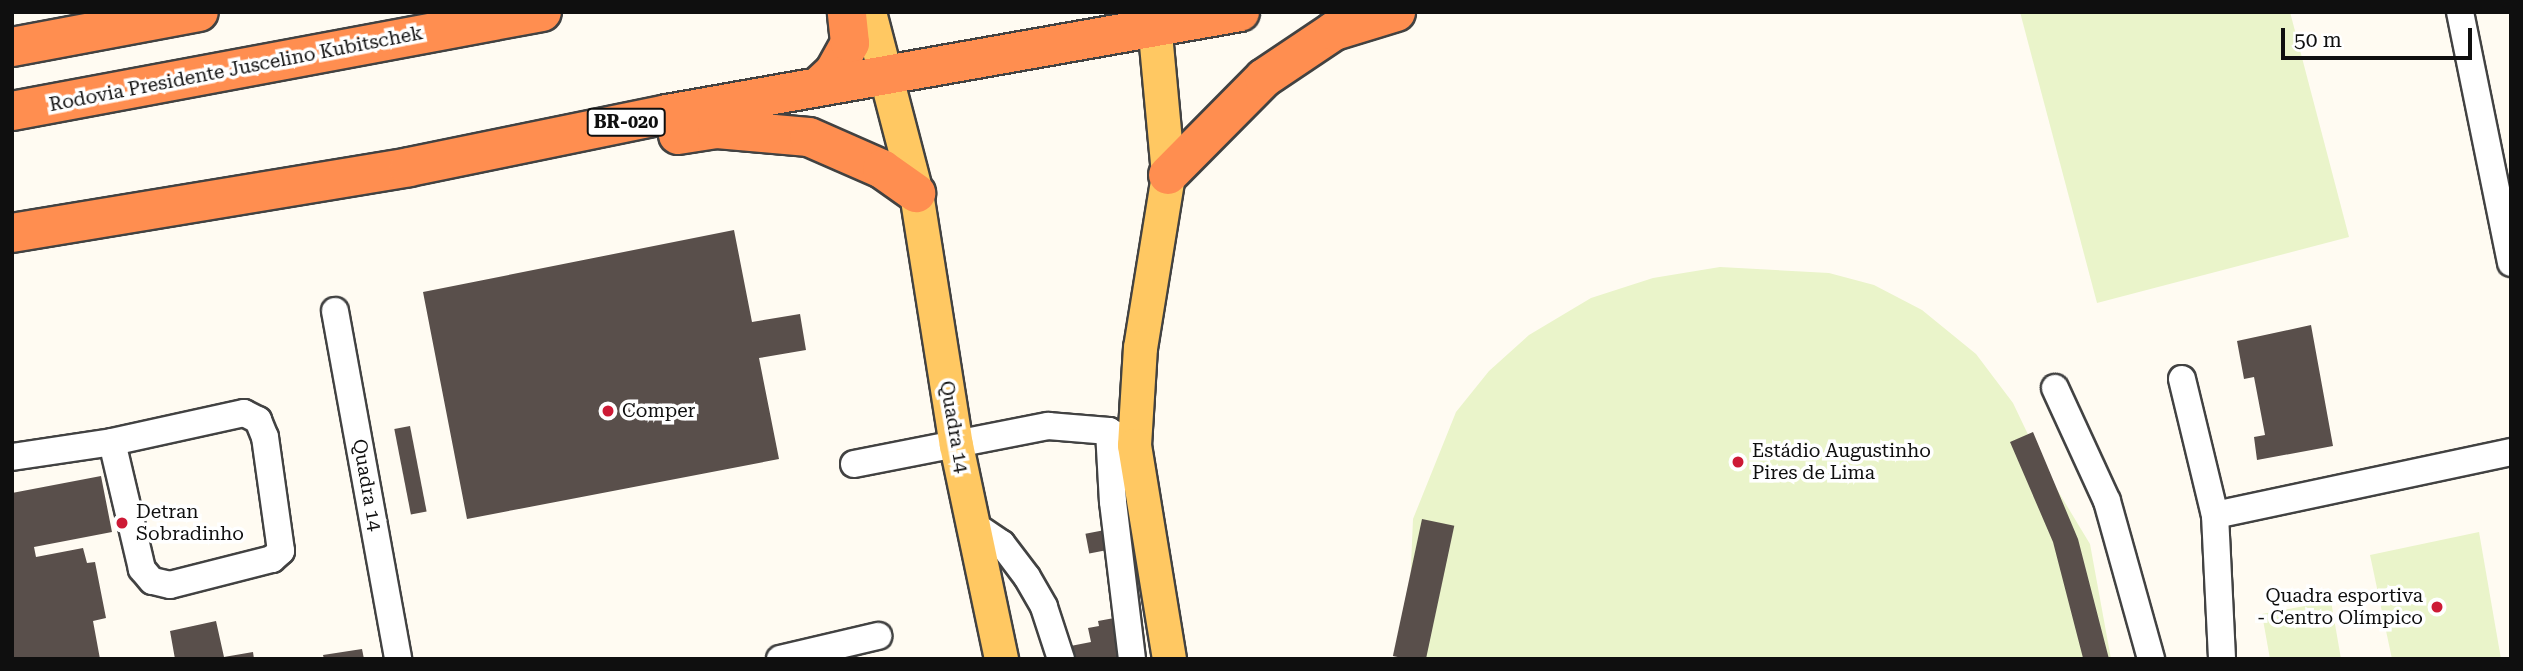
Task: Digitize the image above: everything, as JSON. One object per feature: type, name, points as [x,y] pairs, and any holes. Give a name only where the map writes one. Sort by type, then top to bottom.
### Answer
[{"type":"highway","points":[[12,47],[199,12]]},
{"type":"highway","name":"Rodovia Presidente Juscelino Kubitschek","points":[[12,111],[542,12]]},
{"type":"highway","points":[[818,87],[834,72],[850,43],[847,12]]},
{"type":"highway","points":[[1168,175],[1264,78],[1334,31],[1396,12]]},
{"type":"highway","name":"BR-020","points":[[12,233],[409,167],[884,76],[1155,20],[1221,14]]},
{"type":"highway","points":[[409,167],[537,159],[717,129],[809,137],[882,169],[916,193]]},
{"type":"main road","name":"Quadra 14","points":[[869,12],[916,193],[956,445],[1001,659]]},
{"type":"main road","points":[[1155,20],[1168,175],[1140,347],[1121,438],[1169,659]]},
{"type":"street","points":[[2460,12],[2500,157],[2511,263]]},
{"type":"street","name":"Quadra 14","points":[[335,311],[398,659]]},
{"type":"street","points":[[2182,379],[2214,515],[2222,659]]},
{"type":"street","points":[[2055,388],[2107,501],[2151,659]]},
{"type":"street","points":[[12,457],[112,442],[219,415],[244,413],[258,420],[267,449],[281,551],[272,559],[170,585],[152,581],[142,569],[112,442]]},
{"type":"street","points":[[854,464],[956,445],[1014,429],[1048,426],[1121,438],[1132,659]]},
{"type":"street","points":[[2214,515],[2511,452]]},
{"type":"street","points":[[971,523],[1002,544],[1027,577],[1044,607],[1061,659]]},
{"type":"street","points":[[780,659],[878,636]]},
{"type":"green space","points":[[2020,12],[2290,12],[2349,237],[2097,303]]},
{"type":"green space","name":"Estádio Augustinho Pires de Lima","points":[[1720,267],[1829,273],[1874,285],[1922,310],[1976,354],[2013,403],[2044,468],[2090,544],[2111,659],[1407,659],[1413,519],[1456,412],[1489,371],[1529,335],[1591,298],[1653,278]]},
{"type":"green space","name":"Quadra esportiva - Centro Olímpico","points":[[2479,532],[2501,659],[2392,659],[2370,555]]},
{"type":"green space","name":"Quadra esportiva - Centro Olímpico","points":[[2331,601],[2341,659],[2270,659],[2262,614]]},
{"type":"building","name":"Comper","points":[[734,230],[752,322],[800,314],[806,350],[759,358],[779,459],[467,519],[423,292]]},
{"type":"building","points":[[2311,325],[2333,446],[2257,460],[2254,437],[2265,435],[2254,377],[2244,379],[2237,341]]},
{"type":"building","points":[[410,426],[427,511],[411,514],[394,429]]},
{"type":"building","points":[[2033,432],[2078,539],[2109,659],[2083,658],[2053,542],[2010,442]]},
{"type":"building","points":[[101,476],[112,532],[34,547],[36,557],[83,548],[87,563],[95,562],[106,618],[93,621],[100,659],[12,659],[12,493]]},
{"type":"building","points":[[1422,519],[1454,526],[1426,659],[1393,656]]},
{"type":"building","points":[[1110,529],[1114,549],[1089,553],[1085,534]]},
{"type":"building","points":[[1136,614],[1144,659],[1052,659],[1050,650],[1091,642],[1088,628],[1099,626],[1098,621]]},
{"type":"building","points":[[216,621],[224,657],[253,652],[254,659],[175,659],[170,631]]},
{"type":"building","points":[[362,649],[364,659],[324,659],[323,655]]},
{"type":"place","name":"Comper","points":[[608,411]]},
{"type":"place","name":"Estádio Augustinho Pires de Lima","points":[[1738,462]]},
{"type":"place","name":"Detran Sobradinho","points":[[122,523]]},
{"type":"place","name":"Quadra esportiva - Centro Olímpico","points":[[2437,607]]}]
